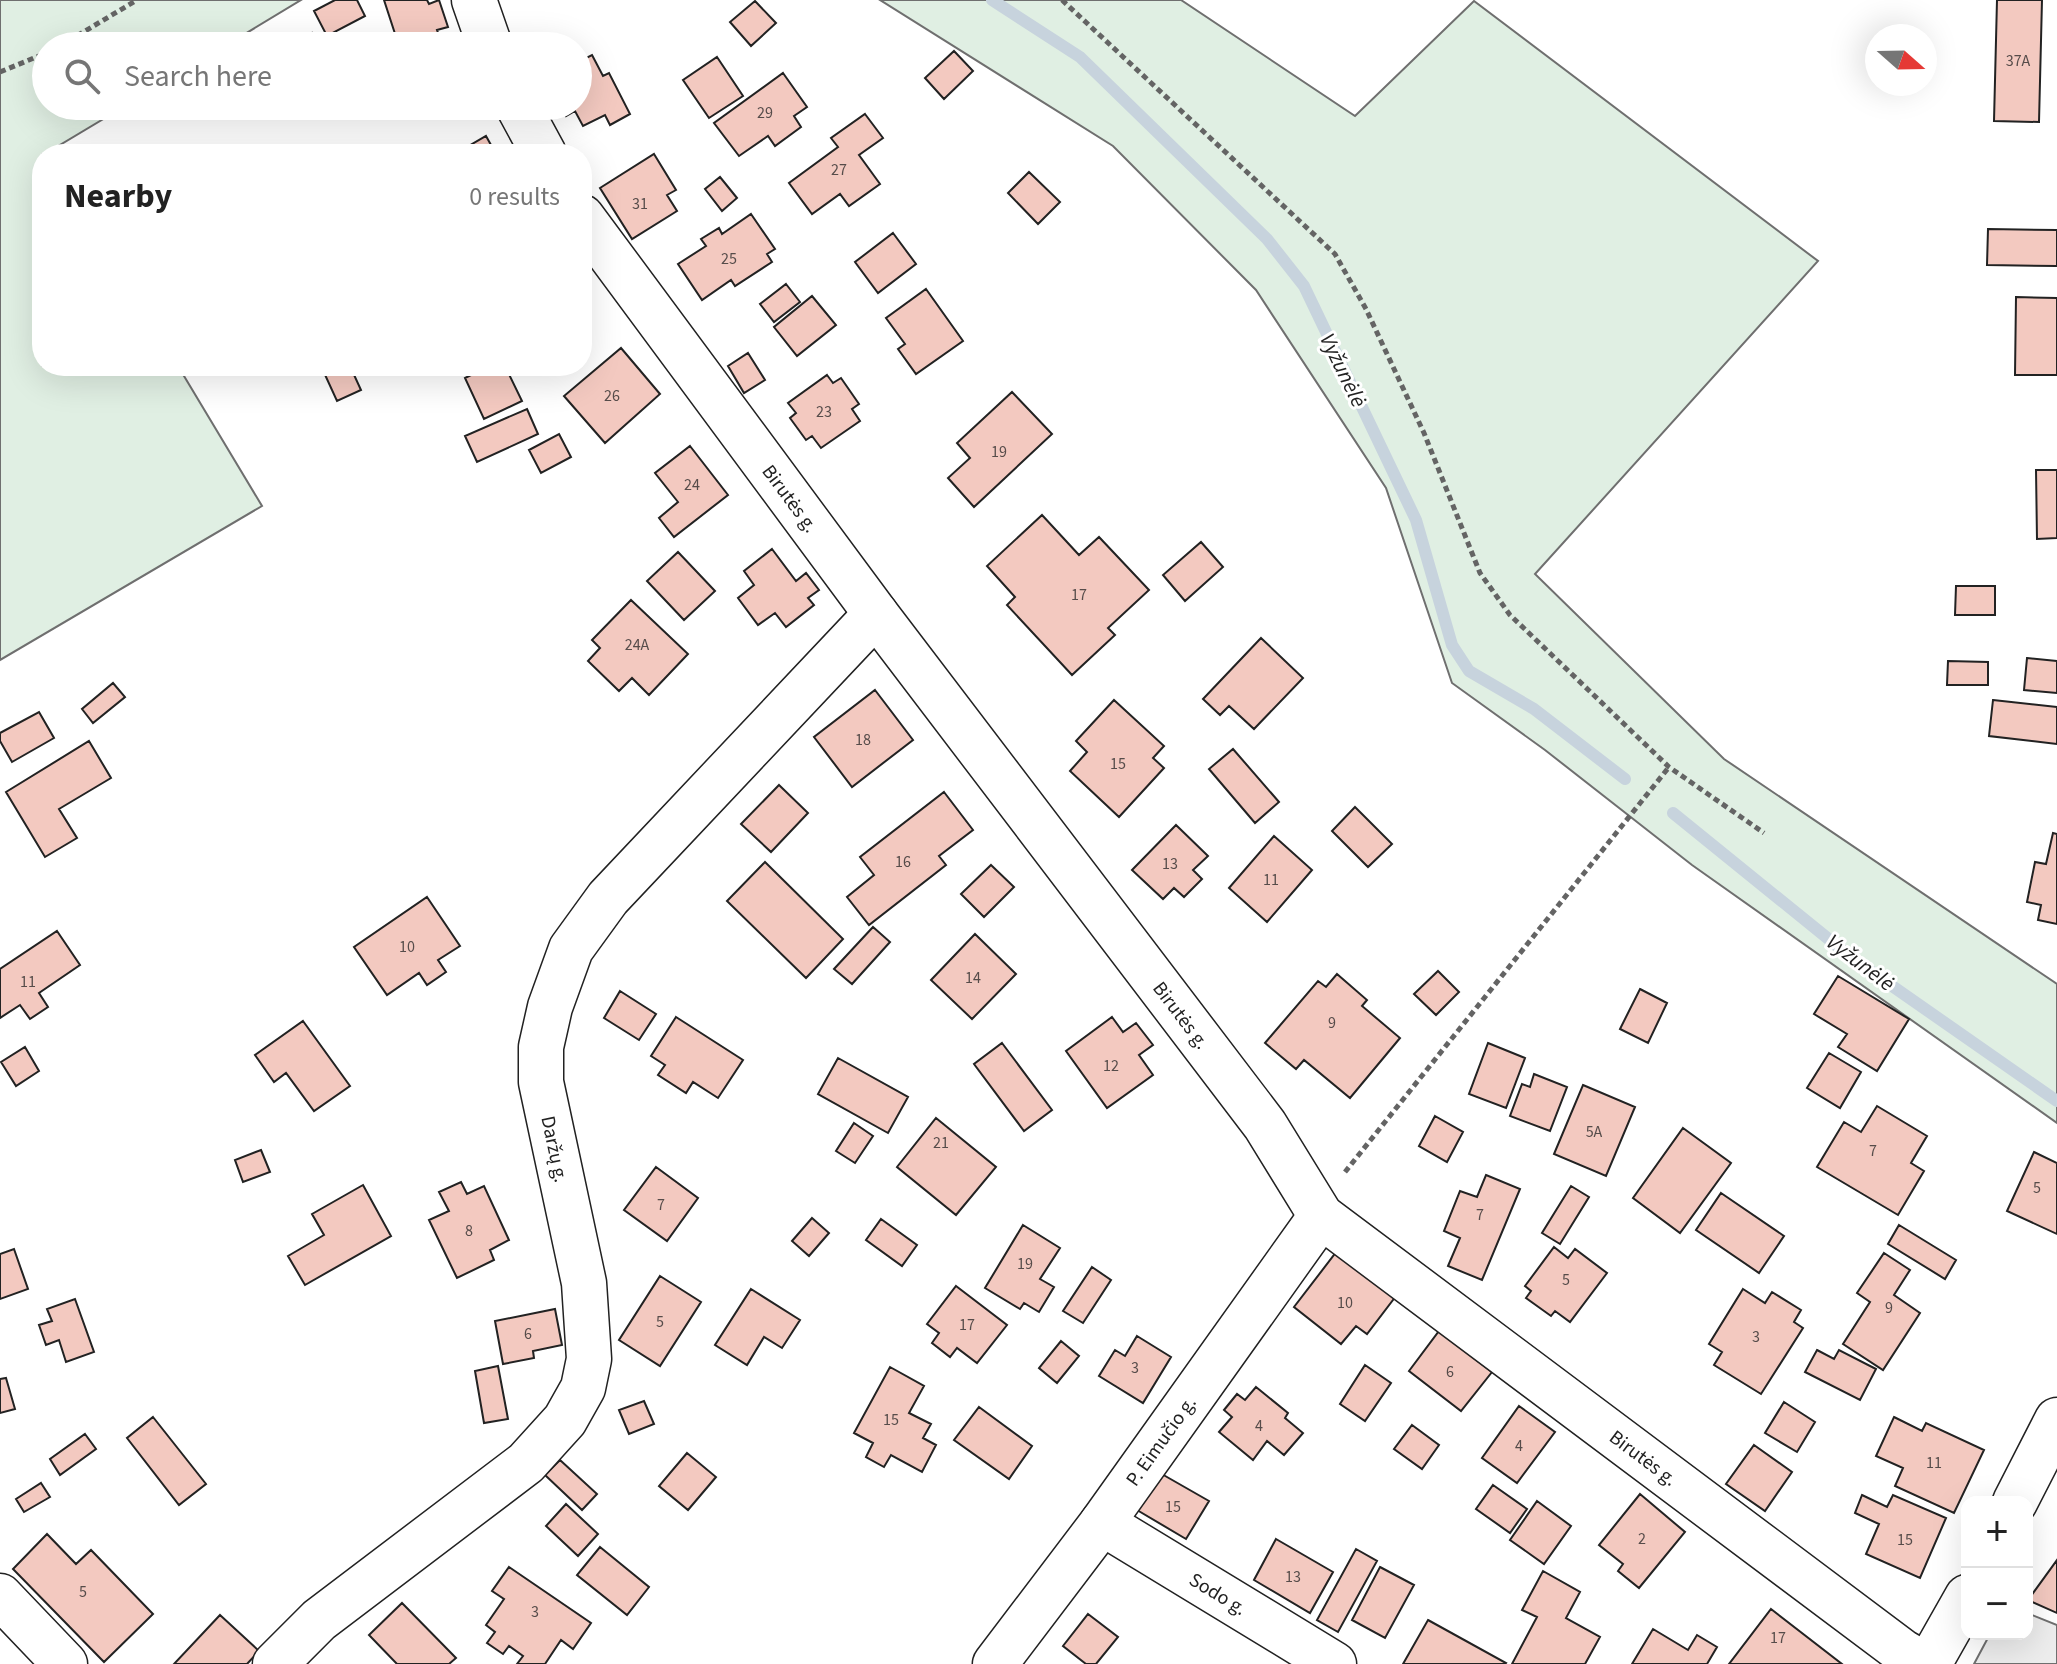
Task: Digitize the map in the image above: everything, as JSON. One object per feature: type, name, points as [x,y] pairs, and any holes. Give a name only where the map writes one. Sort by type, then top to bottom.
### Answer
[{"type":"street","points":[[474,0],[485,32]]},
{"type":"street","points":[[526,120],[539,144]]},
{"type":"street","name":"Birutės g.","points":[[592,231],[876,614],[1265,1125],[1321,1216],[1903,1652],[1927,1664]]},
{"type":"street","name":"Daržų g.","points":[[275,1664],[319,1620],[526,1463],[565,1420],[583,1388],[589,1359],[584,1283],[541,1082],[541,1058],[550,1007],[571,949],[608,898],[876,614]]},
{"type":"street","name":"P. Eimučio g.","points":[[995,1664],[1102,1523],[1321,1216]]},
{"type":"street","points":[[2018,1496],[2057,1420]]},
{"type":"street","name":"Sodo g.","points":[[1102,1523],[1334,1664]]},
{"type":"street","points":[[0,1596],[65,1664]]},
{"type":"street","points":[[1927,1664],[1961,1607]]},
{"type":"path","points":[[83,32],[137,0]]},
{"type":"path","points":[[1062,0],[1335,254],[1366,309],[1424,433],[1480,573],[1510,615],[1669,767],[1764,833]]},
{"type":"path","points":[[0,72],[32,59]]},
{"type":"path","points":[[1321,1216],[1342,1176],[1669,767]]},
{"type":"green space","points":[[0,0],[301,0],[248,32],[32,32],[32,120],[102,120],[62,144],[32,144],[32,376],[184,376],[262,506],[0,660]]},
{"type":"green space","points":[[880,0],[1181,0],[1355,116],[1474,1],[1818,261],[1535,574],[1724,759],[2057,984],[2057,1123],[1692,865],[1545,750],[1452,683],[1386,488],[1256,290],[1113,146]]},
{"type":"shaded area","points":[[2033,1615],[2057,1625],[2057,1664],[1974,1664],[1987,1640],[2033,1640]]},
{"type":"building","points":[[335,0],[357,0],[365,16],[335,32],[325,32],[314,11]]},
{"type":"building","points":[[384,0],[427,0],[429,4],[439,0],[448,27],[438,32],[394,32]]},
{"type":"building","points":[[1997,0],[2042,0],[2039,122],[1994,121]]},
{"type":"building","points":[[755,1],[776,23],[751,46],[730,22]]},
{"type":"building","points":[[954,51],[973,71],[944,99],[925,78]]},
{"type":"building","points":[[592,55],[603,76],[609,73],[630,114],[610,125],[605,115],[583,126],[580,120],[592,120]]},
{"type":"building","points":[[717,57],[743,96],[709,118],[683,80]]},
{"type":"building","points":[[783,73],[807,107],[794,116],[801,127],[775,146],[768,136],[739,156],[714,123]]},
{"type":"building","points":[[865,114],[883,138],[859,155],[880,184],[849,206],[840,194],[812,214],[789,183],[838,147],[831,138]]},
{"type":"building","points":[[486,136],[490,144],[472,144]]},
{"type":"building","points":[[654,154],[676,190],[667,195],[677,211],[632,239],[600,188]]},
{"type":"building","points":[[1029,172],[1060,202],[1038,224],[1008,193]]},
{"type":"building","points":[[720,177],[737,198],[722,211],[705,189]]},
{"type":"building","points":[[751,214],[775,249],[767,254],[772,262],[735,286],[731,280],[702,300],[678,264],[706,246],[701,239],[719,228],[722,234]]},
{"type":"building","points":[[1988,229],[2057,230],[2057,266],[1987,265]]},
{"type":"building","points":[[893,233],[916,264],[878,293],[855,262]]},
{"type":"building","points":[[786,284],[800,302],[774,322],[760,304]]},
{"type":"building","points":[[926,289],[963,341],[916,374],[898,349],[905,344],[886,318]]},
{"type":"building","points":[[812,296],[836,325],[797,356],[774,327]]},
{"type":"building","points":[[2016,297],[2057,298],[2057,375],[2015,375]]},
{"type":"building","points":[[621,348],[660,394],[605,443],[564,396],[588,376],[592,376],[592,372]]},
{"type":"building","points":[[748,353],[765,380],[744,393],[728,366]]},
{"type":"building","points":[[827,375],[833,383],[841,378],[859,404],[852,409],[860,421],[821,448],[812,436],[806,440],[790,418],[796,413],[788,403]]},
{"type":"building","points":[[326,376],[355,376],[361,390],[337,401]]},
{"type":"building","points":[[510,376],[522,401],[484,419],[465,378]]},
{"type":"building","points":[[1012,392],[1052,434],[974,507],[948,478],[970,458],[957,443]]},
{"type":"building","points":[[527,409],[538,434],[477,462],[465,436]]},
{"type":"building","points":[[559,434],[571,457],[541,473],[529,450]]},
{"type":"building","points":[[690,446],[728,495],[674,537],[659,518],[678,502],[655,473]]},
{"type":"building","points":[[2036,470],[2057,470],[2057,538],[2037,539]]},
{"type":"building","points":[[1042,515],[1079,555],[1099,537],[1149,590],[1108,628],[1115,635],[1072,675],[1007,605],[1015,597],[987,566]]},
{"type":"building","points":[[1201,542],[1223,567],[1185,601],[1163,575]]},
{"type":"building","points":[[772,549],[796,581],[806,573],[819,590],[808,598],[814,605],[786,627],[775,613],[758,625],[738,598],[754,585],[744,571]]},
{"type":"building","points":[[678,552],[715,591],[684,620],[647,581]]},
{"type":"building","points":[[1956,586],[1995,586],[1995,615],[1955,615]]},
{"type":"building","points":[[631,600],[688,654],[649,695],[632,678],[619,691],[588,661],[600,648],[592,640]]},
{"type":"building","points":[[1261,638],[1303,678],[1254,729],[1229,706],[1220,715],[1203,699]]},
{"type":"building","points":[[2027,658],[2057,661],[2057,693],[2024,690]]},
{"type":"building","points":[[1948,661],[1988,662],[1988,685],[1947,685]]},
{"type":"building","points":[[113,683],[125,697],[93,723],[82,709]]},
{"type":"building","points":[[875,690],[913,740],[852,787],[814,737]]},
{"type":"building","points":[[1114,700],[1164,746],[1153,758],[1164,768],[1119,817],[1070,771],[1087,752],[1076,741]]},
{"type":"building","points":[[1993,700],[2057,707],[2057,744],[1989,736]]},
{"type":"building","points":[[39,712],[54,738],[12,762],[0,741],[0,733]]},
{"type":"building","points":[[89,741],[111,778],[59,809],[77,838],[45,857],[6,792]]},
{"type":"building","points":[[1233,749],[1279,802],[1255,823],[1209,769]]},
{"type":"building","points":[[779,785],[808,813],[771,852],[741,824]]},
{"type":"building","points":[[944,792],[973,830],[939,856],[946,865],[869,925],[847,897],[874,875],[860,857]]},
{"type":"building","points":[[1355,807],[1392,844],[1368,867],[1332,831]]},
{"type":"building","points":[[1176,825],[1208,856],[1193,870],[1202,879],[1184,897],[1174,888],[1163,899],[1132,870]]},
{"type":"building","points":[[2053,833],[2057,834],[2057,924],[2038,920],[2041,905],[2027,902],[2035,862],[2046,864]]},
{"type":"building","points":[[1274,836],[1312,870],[1267,922],[1229,888]]},
{"type":"building","points":[[765,862],[843,939],[806,978],[727,901]]},
{"type":"building","points":[[991,865],[1014,887],[984,917],[961,894]]},
{"type":"building","points":[[427,897],[460,946],[438,960],[446,972],[427,985],[419,973],[387,995],[354,947]]},
{"type":"building","points":[[873,927],[890,942],[852,984],[834,969]]},
{"type":"building","points":[[57,931],[80,965],[39,993],[48,1007],[30,1019],[20,1005],[0,1018],[0,969]]},
{"type":"building","points":[[975,934],[1016,974],[972,1019],[931,980]]},
{"type":"building","points":[[1438,971],[1459,992],[1436,1015],[1414,994]]},
{"type":"building","points":[[1337,974],[1367,1000],[1362,1006],[1400,1038],[1350,1098],[1304,1060],[1296,1069],[1265,1043],[1318,981],[1326,987]]},
{"type":"building","points":[[1838,976],[1909,1019],[1877,1071],[1838,1047],[1847,1034],[1814,1014]]},
{"type":"building","points":[[1640,989],[1667,1003],[1648,1043],[1620,1029]]},
{"type":"building","points":[[620,991],[656,1014],[639,1040],[604,1018]]},
{"type":"building","points":[[676,1017],[743,1060],[718,1098],[693,1082],[686,1093],[658,1075],[665,1065],[651,1056]]},
{"type":"building","points":[[1112,1017],[1123,1032],[1136,1023],[1153,1045],[1139,1055],[1153,1075],[1107,1108],[1066,1051]]},
{"type":"building","points":[[303,1021],[350,1086],[314,1111],[286,1073],[274,1082],[255,1055]]},
{"type":"building","points":[[1002,1043],[1052,1110],[1024,1131],[974,1064]]},
{"type":"building","points":[[1488,1043],[1525,1058],[1506,1108],[1469,1094]]},
{"type":"building","points":[[25,1047],[39,1071],[16,1086],[1,1062]]},
{"type":"building","points":[[1829,1053],[1861,1072],[1840,1108],[1807,1088]]},
{"type":"building","points":[[838,1058],[908,1097],[888,1133],[818,1094]]},
{"type":"building","points":[[1534,1074],[1567,1087],[1550,1131],[1510,1116],[1522,1084],[1530,1087]]},
{"type":"building","points":[[1583,1085],[1635,1107],[1606,1176],[1554,1154]]},
{"type":"building","points":[[1877,1106],[1927,1136],[1911,1163],[1924,1171],[1898,1215],[1817,1167],[1844,1122],[1861,1132]]},
{"type":"building","points":[[1435,1116],[1463,1132],[1447,1162],[1419,1146]]},
{"type":"building","points":[[936,1118],[996,1167],[956,1215],[897,1167]]},
{"type":"building","points":[[854,1123],[873,1136],[855,1163],[836,1151]]},
{"type":"building","points":[[1683,1128],[1731,1163],[1680,1233],[1633,1198]]},
{"type":"building","points":[[261,1150],[270,1172],[243,1182],[235,1160]]},
{"type":"building","points":[[2034,1152],[2057,1163],[2057,1234],[2007,1211]]},
{"type":"building","points":[[656,1167],[698,1198],[667,1241],[624,1210]]},
{"type":"building","points":[[1486,1175],[1520,1189],[1482,1280],[1448,1266],[1460,1238],[1444,1231],[1460,1191],[1477,1197]]},
{"type":"building","points":[[461,1182],[467,1194],[484,1186],[509,1240],[490,1250],[494,1260],[457,1278],[429,1220],[449,1211],[439,1192]]},
{"type":"building","points":[[363,1185],[391,1236],[305,1285],[288,1256],[324,1235],[312,1214]]},
{"type":"building","points":[[1571,1186],[1589,1197],[1560,1244],[1542,1233]]},
{"type":"building","points":[[1721,1193],[1784,1236],[1759,1273],[1696,1230]]},
{"type":"building","points":[[812,1218],[829,1233],[809,1256],[792,1241]]},
{"type":"building","points":[[881,1219],[917,1245],[902,1266],[866,1240]]},
{"type":"building","points":[[1023,1225],[1060,1248],[1040,1279],[1054,1287],[1039,1312],[1024,1303],[1020,1309],[985,1288]]},
{"type":"building","points":[[1899,1225],[1956,1260],[1945,1279],[1888,1244]]},
{"type":"building","points":[[1554,1247],[1568,1258],[1575,1249],[1607,1273],[1570,1322],[1555,1311],[1551,1316],[1526,1298],[1531,1291],[1525,1286]]},
{"type":"building","points":[[14,1249],[28,1289],[0,1299],[0,1254]]},
{"type":"building","points":[[1337,1251],[1396,1296],[1367,1334],[1356,1326],[1341,1344],[1294,1307]]},
{"type":"building","points":[[1884,1253],[1910,1270],[1894,1295],[1920,1313],[1883,1370],[1843,1344],[1870,1302],[1857,1293]]},
{"type":"building","points":[[1092,1267],[1111,1280],[1083,1323],[1063,1311]]},
{"type":"building","points":[[660,1276],[701,1302],[660,1366],[619,1340]]},
{"type":"building","points":[[956,1286],[1007,1325],[977,1363],[957,1348],[950,1357],[932,1343],[939,1333],[927,1324]]},
{"type":"building","points":[[751,1289],[800,1320],[782,1348],[764,1337],[747,1365],[715,1345]]},
{"type":"building","points":[[1743,1289],[1765,1303],[1772,1292],[1801,1310],[1794,1322],[1803,1328],[1761,1394],[1714,1365],[1722,1352],[1709,1344]]},
{"type":"building","points":[[75,1299],[94,1352],[66,1362],[59,1340],[46,1345],[39,1325],[52,1321],[47,1309]]},
{"type":"building","points":[[555,1309],[562,1345],[533,1351],[534,1358],[503,1364],[495,1321]]},
{"type":"building","points":[[1439,1331],[1492,1372],[1461,1411],[1409,1371]]},
{"type":"building","points":[[1137,1336],[1171,1357],[1143,1403],[1099,1376],[1115,1350],[1125,1356]]},
{"type":"building","points":[[1061,1341],[1079,1356],[1057,1383],[1039,1368]]},
{"type":"building","points":[[1817,1350],[1834,1359],[1839,1350],[1876,1369],[1860,1400],[1805,1372]]},
{"type":"building","points":[[1365,1365],[1391,1383],[1365,1421],[1340,1404]]},
{"type":"building","points":[[498,1366],[508,1419],[484,1423],[475,1371]]},
{"type":"building","points":[[890,1367],[924,1386],[909,1413],[931,1424],[923,1438],[936,1445],[922,1472],[891,1455],[884,1467],[866,1457],[873,1443],[854,1433]]},
{"type":"building","points":[[6,1378],[15,1409],[0,1413],[0,1379]]},
{"type":"building","points":[[1256,1387],[1288,1413],[1285,1418],[1303,1433],[1284,1455],[1267,1441],[1253,1460],[1219,1432],[1232,1417],[1224,1410],[1237,1394],[1245,1400]]},
{"type":"building","points":[[644,1401],[654,1424],[629,1434],[619,1410]]},
{"type":"building","points":[[1784,1402],[1815,1422],[1797,1452],[1765,1433]]},
{"type":"building","points":[[1519,1406],[1555,1432],[1517,1483],[1482,1458]]},
{"type":"building","points":[[979,1407],[1032,1446],[1009,1479],[954,1440]]},
{"type":"building","points":[[153,1417],[206,1484],[179,1505],[127,1438]]},
{"type":"building","points":[[1894,1417],[1922,1431],[1926,1423],[1984,1450],[1954,1513],[1895,1486],[1903,1468],[1876,1456]]},
{"type":"building","points":[[1412,1425],[1439,1445],[1422,1469],[1394,1449]]},
{"type":"building","points":[[85,1434],[96,1449],[60,1475],[50,1459]]},
{"type":"building","points":[[1754,1445],[1792,1472],[1765,1511],[1726,1484]]},
{"type":"building","points":[[687,1453],[716,1477],[688,1510],[659,1486]]},
{"type":"building","points":[[560,1460],[597,1494],[582,1510],[545,1475]]},
{"type":"building","points":[[1160,1473],[1209,1501],[1186,1539],[1137,1510]]},
{"type":"building","points":[[41,1483],[50,1497],[24,1512],[16,1499]]},
{"type":"building","points":[[1493,1485],[1527,1509],[1510,1533],[1476,1509]]},
{"type":"building","points":[[1640,1494],[1685,1532],[1639,1588],[1618,1571],[1623,1564],[1599,1545]]},
{"type":"building","points":[[1862,1495],[1887,1507],[1893,1495],[1946,1518],[1920,1578],[1866,1554],[1879,1524],[1855,1513]]},
{"type":"building","points":[[1537,1501],[1571,1526],[1544,1564],[1510,1540]]},
{"type":"building","points":[[566,1504],[598,1534],[578,1556],[546,1526]]},
{"type":"building","points":[[47,1534],[76,1564],[91,1550],[153,1614],[104,1662],[13,1569]]},
{"type":"building","points":[[1276,1539],[1333,1572],[1310,1613],[1254,1580]]},
{"type":"building","points":[[600,1547],[649,1587],[627,1615],[577,1575]]},
{"type":"building","points":[[1356,1549],[1377,1561],[1338,1632],[1317,1620]]},
{"type":"building","points":[[2057,1560],[2057,1613],[2033,1602],[2033,1593]]},
{"type":"building","points":[[509,1567],[591,1623],[573,1649],[561,1640],[545,1664],[517,1664],[523,1656],[509,1646],[503,1654],[487,1643],[495,1632],[486,1625],[504,1599],[492,1591]]},
{"type":"building","points":[[1380,1567],[1414,1585],[1385,1638],[1352,1620]]},
{"type":"building","points":[[1543,1571],[1580,1592],[1566,1618],[1600,1637],[1585,1664],[1512,1664],[1537,1617],[1522,1610]]},
{"type":"building","points":[[402,1603],[456,1658],[449,1664],[397,1664],[369,1635]]},
{"type":"building","points":[[1771,1609],[1842,1664],[1729,1664]]},
{"type":"building","points":[[1088,1614],[1118,1637],[1096,1664],[1086,1664],[1063,1646]]},
{"type":"building","points":[[220,1615],[259,1651],[247,1664],[174,1664]]},
{"type":"building","points":[[1428,1620],[1506,1663],[1403,1664]]},
{"type":"building","points":[[1653,1629],[1688,1650],[1697,1635],[1717,1647],[1707,1664],[1632,1664]]},
{"type":"waterway","name":"Vyžunėlė","points":[[992,0],[1080,57],[1267,239],[1304,286],[1416,520],[1452,645],[1469,671],[1534,709],[1625,779]]},
{"type":"waterway","name":"Vyžunėlė","points":[[1673,813],[1852,958],[2057,1101]]}]
